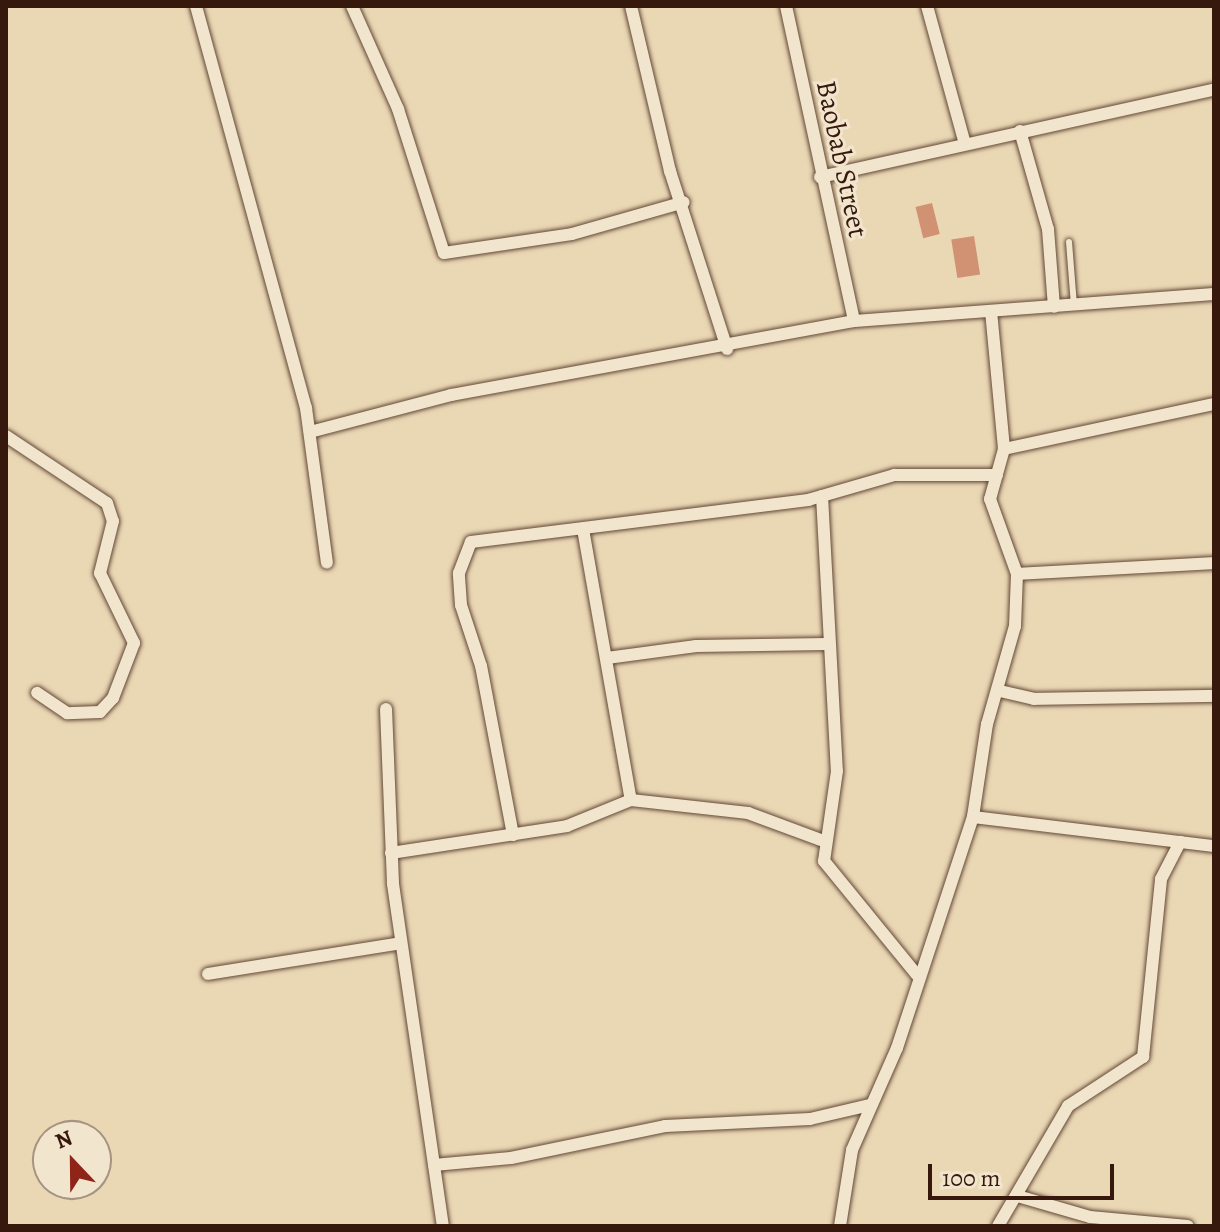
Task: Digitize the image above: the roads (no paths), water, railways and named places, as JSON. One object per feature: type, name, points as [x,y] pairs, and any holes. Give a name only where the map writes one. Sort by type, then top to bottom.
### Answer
[{"type":"street","points":[[196,6],[310,432],[327,563]]},
{"type":"street","points":[[352,6],[398,109],[444,253],[572,234],[684,202]]},
{"type":"street","points":[[633,6],[684,202],[727,349]]},
{"type":"street","name":"Baobab Street","points":[[786,6],[820,177],[854,321]]},
{"type":"street","points":[[927,6],[964,140]]},
{"type":"street","points":[[820,177],[964,140],[1214,90]]},
{"type":"street","points":[[1020,131],[1048,229],[1054,307]]},
{"type":"street","points":[[310,432],[451,395],[727,349],[854,321],[1214,294]]},
{"type":"street","points":[[840,1226],[846,1169],[870,1105],[897,1048],[917,975],[973,817],[987,724],[1000,691],[1017,574],[997,531],[990,499],[1004,449],[991,311]]},
{"type":"street","points":[[1004,449],[1214,404]]},
{"type":"street","points":[[6,436],[107,503],[113,521],[100,573],[134,643],[113,698],[100,712],[67,713],[37,693]]},
{"type":"street","points":[[513,835],[481,666],[461,605],[463,551],[491,537],[583,529],[822,496],[894,475],[997,475]]},
{"type":"street","points":[[822,496],[826,644],[837,771],[821,840],[836,884],[917,975]]},
{"type":"street","points":[[583,529],[631,800]]},
{"type":"street","points":[[1017,574],[1214,563]]},
{"type":"street","points":[[607,658],[696,646],[826,644]]},
{"type":"street","points":[[1000,691],[1015,699],[1214,696]]},
{"type":"street","points":[[386,709],[391,853],[401,943],[443,1226]]},
{"type":"street","points":[[391,853],[567,826],[631,800],[748,813],[821,840]]},
{"type":"street","points":[[973,817],[1214,846]]},
{"type":"street","points":[[998,1226],[1021,1197],[1068,1106],[1143,1057],[1161,879],[1180,842]]},
{"type":"street","points":[[208,974],[401,943]]},
{"type":"street","points":[[434,1165],[511,1158],[653,1128],[810,1119],[870,1105]]},
{"type":"street","points":[[1021,1197],[1075,1220],[1188,1226]]},
{"type":"lane","points":[[1069,242],[1074,306]]}]
